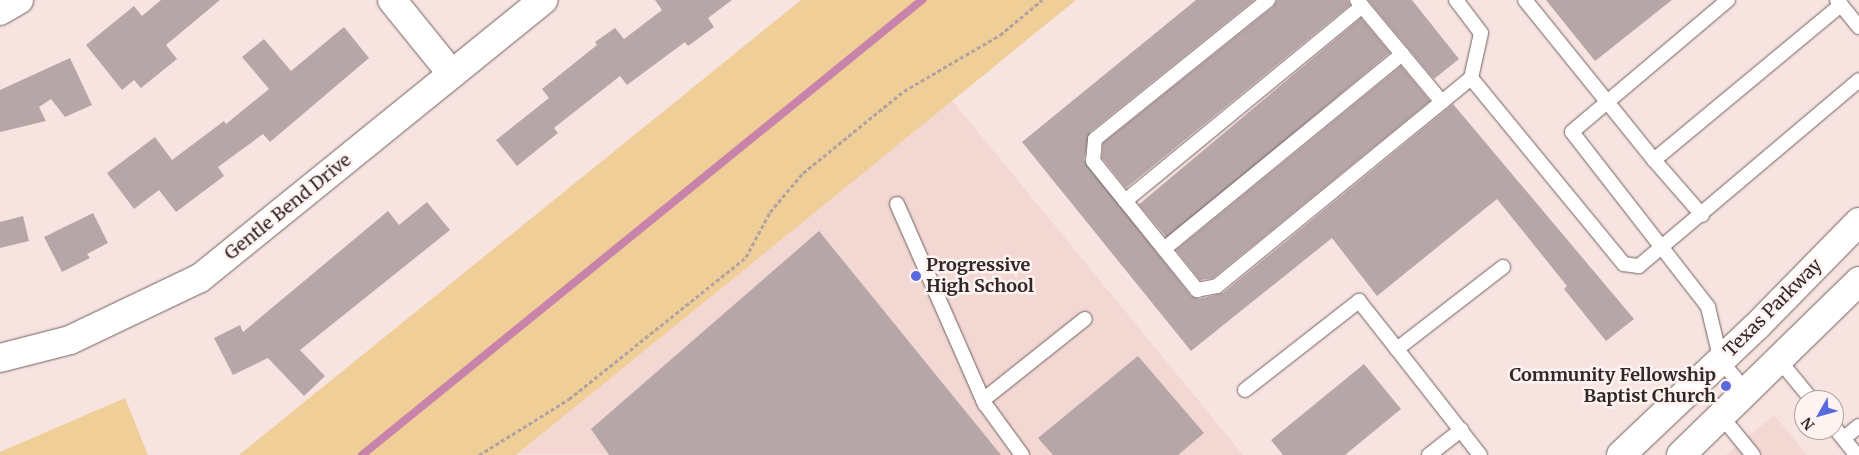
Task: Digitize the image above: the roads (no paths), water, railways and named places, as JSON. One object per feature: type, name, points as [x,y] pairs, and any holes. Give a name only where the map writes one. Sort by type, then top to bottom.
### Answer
[{"type":"street","points":[[0,11],[19,0]]},
{"type":"street","points":[[392,0],[452,74]]},
{"type":"street","name":"Gentle Bend Drive","points":[[0,358],[70,340],[200,278],[543,0]]},
{"type":"street","name":"Texas Parkway","points":[[1621,455],[1721,361],[1859,222]]},
{"type":"street","points":[[1681,455],[1859,281]]},
{"type":"lane","points":[[1268,0],[1095,139],[1093,161],[1197,290],[1216,286],[1471,78],[1481,33],[1456,0]]},
{"type":"lane","points":[[1525,0],[1607,104],[1702,216]]},
{"type":"lane","points":[[1728,0],[1572,132],[1708,307],[1721,361],[1747,392]]},
{"type":"lane","points":[[1654,160],[1839,2],[1859,27]]},
{"type":"lane","points":[[1125,201],[1359,3],[1442,102]]},
{"type":"lane","points":[[1164,249],[1402,54]]},
{"type":"lane","points":[[1471,78],[1624,264],[1639,266],[1702,216],[1858,82]]},
{"type":"lane","points":[[897,204],[983,400],[1022,455]]},
{"type":"lane","points":[[1397,349],[1503,267]]},
{"type":"lane","points":[[1245,390],[1359,301],[1480,455]]},
{"type":"lane","points":[[983,400],[1085,319]]},
{"type":"lane","points":[[1779,360],[1804,390]]},
{"type":"lane","points":[[1722,417],[1753,455]]},
{"type":"lane","points":[[1857,455],[1844,438],[1859,426]]},
{"type":"lane","points":[[1429,455],[1461,430]]},
{"type":"waterway","points":[[362,455],[922,0]]},
{"type":"place","name":"Progressive High School","points":[[916,276]]},
{"type":"place","name":"Community Fellowship Baptist Church","points":[[1726,386]]}]
